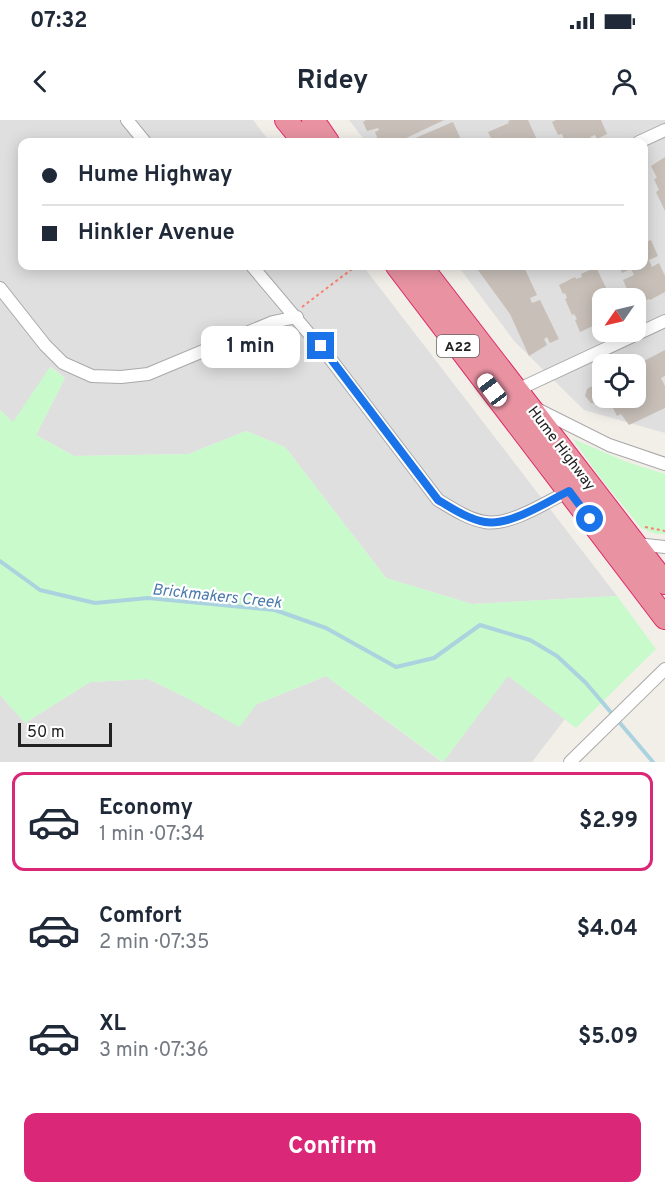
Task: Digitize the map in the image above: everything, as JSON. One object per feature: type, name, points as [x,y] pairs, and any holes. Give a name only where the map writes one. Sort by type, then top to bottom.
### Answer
[{"type":"highway","points":[[286,120],[301,138]]},
{"type":"highway","points":[[313,120],[325,138]]},
{"type":"highway","name":"Hume Highway","points":[[400,270],[590,519]]},
{"type":"highway","name":"Hume Highway","points":[[424,270],[636,544]]},
{"type":"highway","name":"A22","points":[[590,519],[665,618]]},
{"type":"highway","name":"A22","points":[[636,544],[665,583]]},
{"type":"street","points":[[127,120],[142,138]]},
{"type":"street","points":[[648,138],[665,130]]},
{"type":"street","points":[[256,270],[297,317],[438,500],[460,513],[486,522],[505,521],[569,491]]},
{"type":"street","points":[[0,288],[45,345],[63,363],[92,376],[121,377],[148,374],[273,322],[297,317]]},
{"type":"street","points":[[523,397],[665,321]]},
{"type":"street","points":[[523,397],[609,445],[665,464]]},
{"type":"street","points":[[590,519],[636,544],[665,547]]},
{"type":"street","points":[[570,762],[665,669]]},
{"type":"path","points":[[297,317],[300,308],[351,270]]},
{"type":"shaded area","points":[[0,120],[253,120],[267,138],[18,138],[18,270],[366,270],[617,596],[472,604],[386,578],[285,447],[246,431],[189,454],[74,456],[36,435],[65,378],[51,367],[13,423],[0,410]]},
{"type":"shaded area","points":[[349,120],[665,120],[665,433],[584,410],[515,342],[461,270],[648,270],[648,138],[363,138]]},
{"type":"shaded area","points":[[508,675],[565,719],[532,762],[443,762]]},
{"type":"shaded area","points":[[326,676],[442,762],[0,762],[0,695],[25,723],[90,682],[148,679],[187,698],[257,704]]},
{"type":"green space","points":[[50,367],[65,378],[36,435],[74,456],[189,454],[246,431],[285,447],[386,578],[472,604],[617,596],[656,649],[576,728],[508,676],[443,762],[326,676],[257,704],[239,727],[148,679],[90,682],[25,723],[0,695],[0,410],[13,422]]},
{"type":"green space","points":[[573,439],[627,462],[665,474],[665,534],[656,534],[641,528],[598,475]]},
{"type":"building","points":[[366,120],[444,120],[406,138],[377,138],[375,132],[379,130],[378,128],[367,131],[363,122]]},
{"type":"building","points":[[528,120],[536,138],[491,138],[488,132],[509,123],[508,121]]},
{"type":"building","points":[[556,120],[601,120],[607,134],[599,138],[595,135],[591,138],[563,138],[562,134],[558,135],[552,122]]},
{"type":"building","points":[[453,122],[460,138],[415,138]]},
{"type":"building","points":[[665,157],[665,211],[656,192],[659,190],[654,179],[657,178],[651,166]]},
{"type":"building","points":[[651,240],[658,256],[649,260],[652,267],[659,263],[665,276],[665,292],[646,300],[646,288],[627,288],[623,280],[634,275],[632,270],[648,270],[648,241]]},
{"type":"building","points":[[478,270],[525,270],[537,295],[530,298],[532,303],[540,300],[559,339],[550,343],[547,337],[544,339],[547,345],[529,356],[510,314]]},
{"type":"building","points":[[590,270],[597,270],[606,288],[592,288],[592,326],[580,332],[575,320],[577,319],[574,314],[572,315],[565,299],[567,298],[565,293],[563,294],[559,285],[575,277],[576,279],[582,277],[581,274]]},
{"type":"building","points":[[665,350],[665,376],[661,378],[665,386],[665,408],[629,425],[621,414],[617,416],[613,408],[646,408],[646,360]]},
{"type":"building","points":[[592,386],[592,403],[585,396],[587,389]]},
{"type":"waterway","name":"Brickmakers Creek","points":[[0,561],[40,590],[95,603],[148,598],[275,610],[326,628],[396,667],[434,658],[480,625],[530,640],[557,656],[586,683],[653,762]]},
{"type":"route","points":[[321,346],[438,500],[460,513],[486,522],[505,521],[569,491],[590,519]]}]
